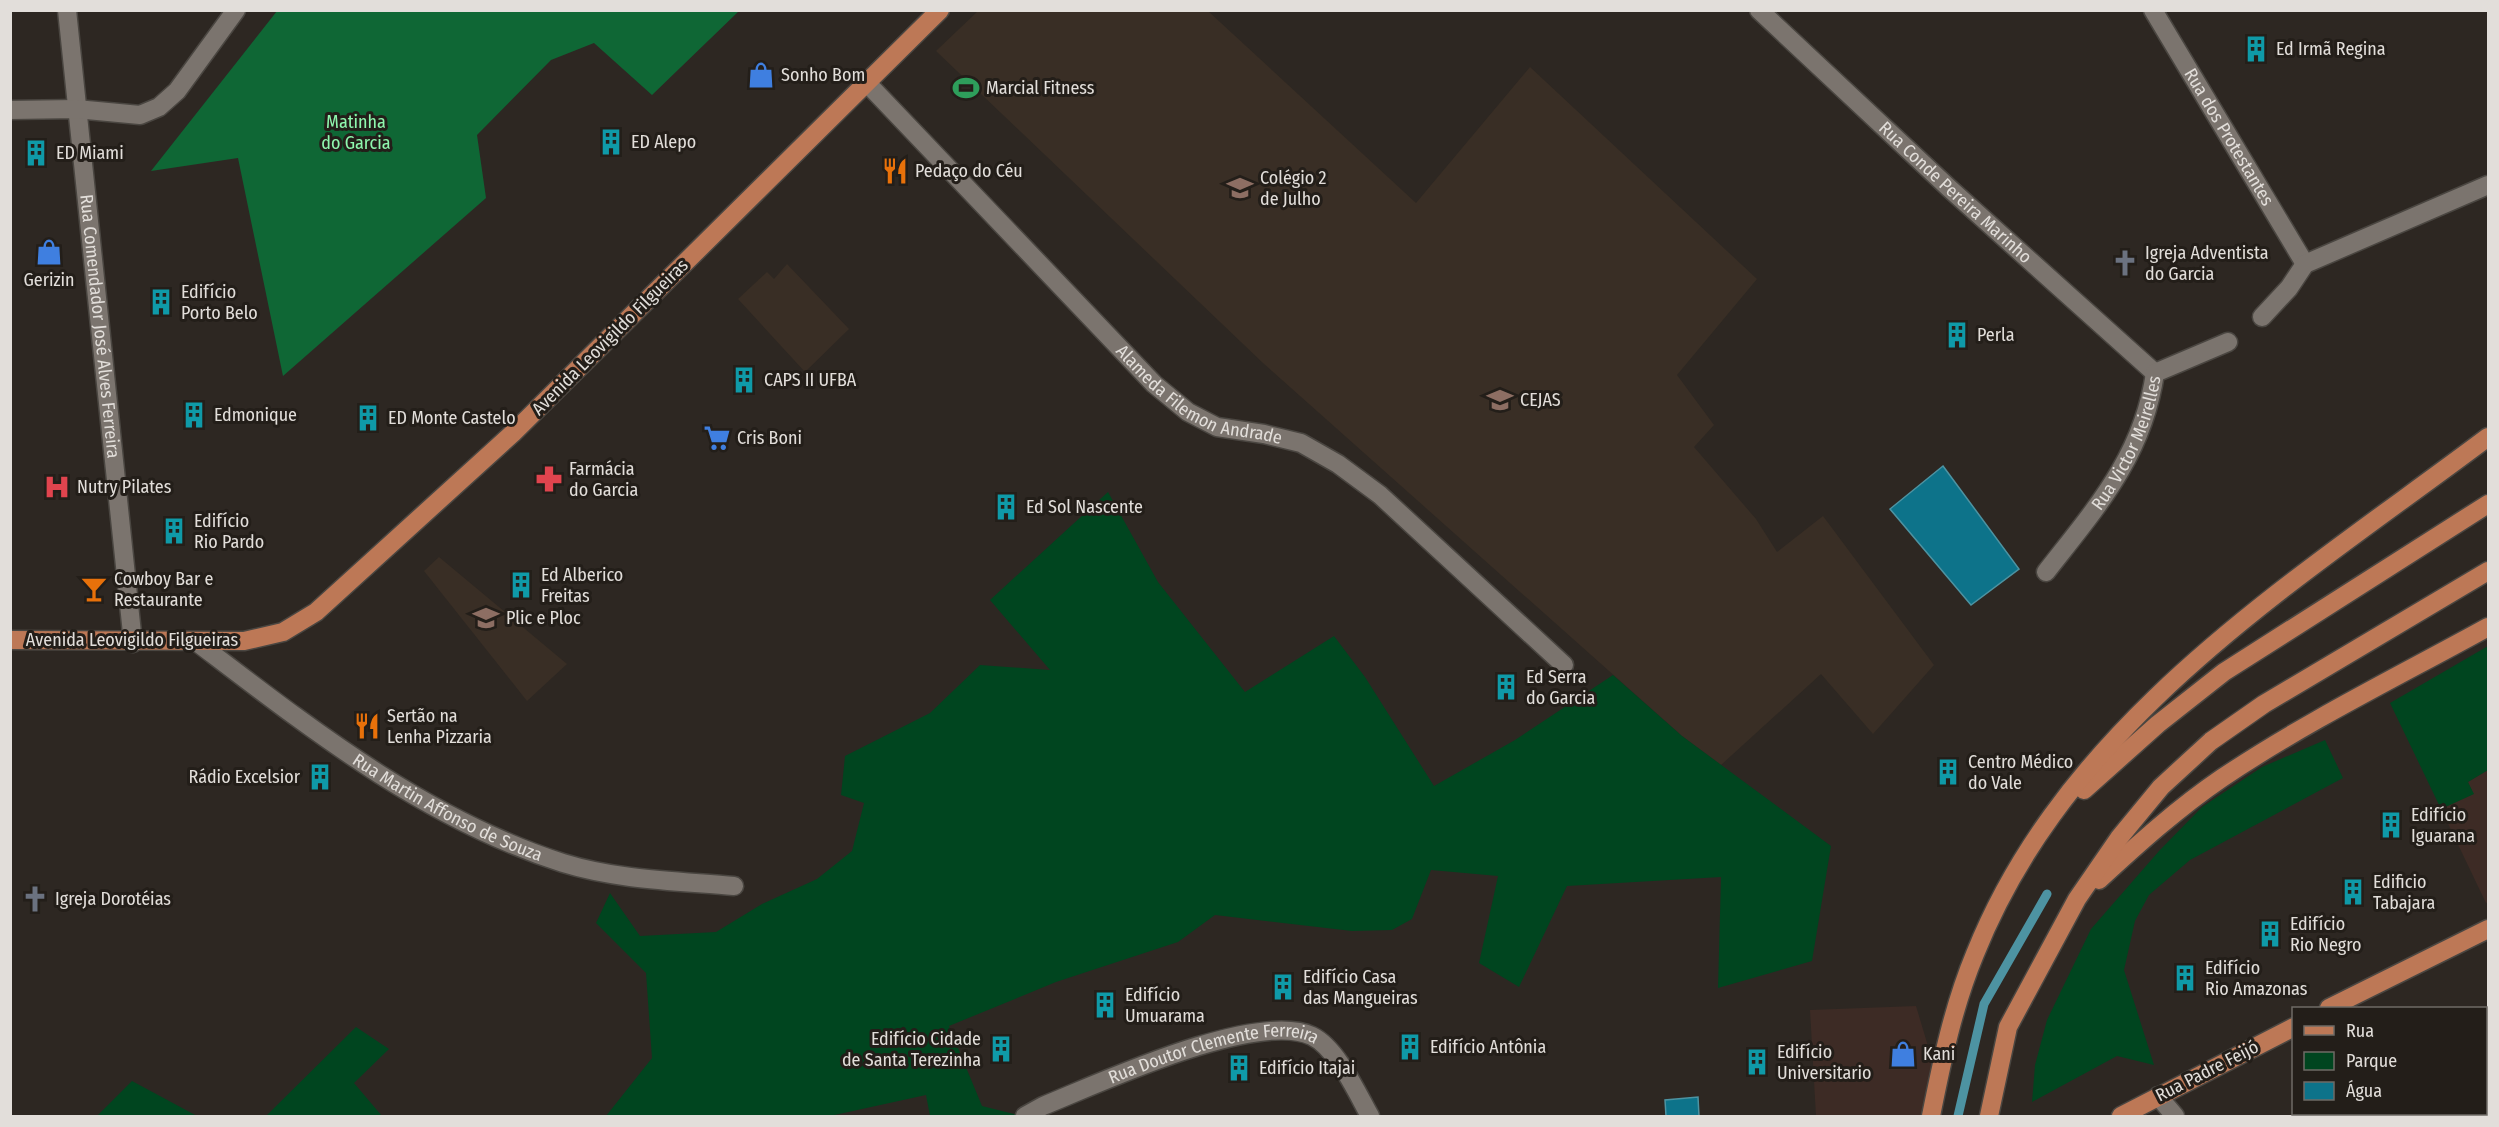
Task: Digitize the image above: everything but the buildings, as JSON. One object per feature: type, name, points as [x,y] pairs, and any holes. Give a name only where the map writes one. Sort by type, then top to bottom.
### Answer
[{"type":"main road","name":"Avenida Leovigildo Filgueiras","points":[[10,640],[133,643],[244,641],[283,632],[316,612],[513,433],[940,10]]},
{"type":"main road","points":[[1931,1116],[1951,1021],[1975,952],[2010,882],[2047,824],[2097,760],[2153,699],[2214,643],[2488,437]]},
{"type":"main road","points":[[2047,824],[2158,724],[2224,672],[2488,504]]},
{"type":"main road","points":[[1989,1116],[2008,1027],[2077,899],[2119,838],[2161,787],[2211,741],[2264,704],[2488,571]]},
{"type":"main road","points":[[2077,899],[2153,832],[2221,779],[2280,742],[2488,627]]},
{"type":"main road","points":[[2331,1007],[2488,928]]},
{"type":"main road","name":"Rua Padre Feijó","points":[[2121,1116],[2292,1028]]},
{"type":"street","name":"Rua Comendador José Alves Ferreira","points":[[67,10],[133,643]]},
{"type":"street","points":[[10,110],[76,109],[140,115],[159,107],[177,91],[236,10]]},
{"type":"street","name":"Rua Conde Pereira Marinho","points":[[1760,10],[1949,188],[2155,373]]},
{"type":"street","name":"Rua dos Protestantes","points":[[2153,10],[2305,264]]},
{"type":"street","name":"Alameda Filemon Andrade","points":[[867,83],[1154,384],[1188,412],[1217,428],[1264,434],[1301,443],[1338,464],[1380,495],[1564,665]]},
{"type":"street","points":[[2262,317],[2289,288],[2305,264],[2488,185]]},
{"type":"street","name":"Rua Victor Meirelles","points":[[2046,572],[2106,495],[2136,444],[2151,406],[2155,373],[2228,342]]},
{"type":"street","name":"Rua Martin Affonso de Souza","points":[[198,643],[315,731],[392,783],[458,821],[564,863],[620,875],[734,886]]},
{"type":"street","name":"Rua Doutor Clemente Ferreira","points":[[1025,1116],[1043,1106],[1180,1053],[1274,1029],[1312,1036],[1335,1057],[1370,1116]]},
{"type":"street","points":[[2158,1096],[2175,1116]]},
{"type":"shaded area","name":"CEJAS","points":[[978,11],[1208,11],[1416,203],[1530,67],[1757,279],[1677,375],[1714,425],[1694,447],[1756,519],[1777,552],[1823,516],[1934,665],[1873,734],[1821,674],[1721,765],[1682,736],[1263,363],[936,51]]},
{"type":"shaded area","points":[[787,264],[849,329],[805,372],[738,299],[767,272],[774,279]]},
{"type":"shaded area","name":"Plic e Ploc","points":[[439,557],[567,664],[527,701],[424,571]]},
{"type":"shaded area","points":[[2488,770],[2488,902],[2486,903],[2441,809],[2473,794],[2468,782]]},
{"type":"shaded area","points":[[1916,1006],[1937,1076],[1929,1116],[1816,1116],[1810,1010]]},
{"type":"green space","name":"Matinha do Garcia","points":[[277,11],[739,11],[652,95],[594,43],[551,60],[477,135],[486,198],[283,376],[238,158],[151,171]]},
{"type":"green space","points":[[1108,492],[1158,582],[1245,692],[1334,636],[1365,677],[1434,786],[1515,740],[1613,675],[1682,736],[1831,846],[1812,961],[1718,988],[1721,877],[1567,886],[1519,987],[1479,963],[1498,876],[1431,870],[1412,919],[1392,930],[1352,931],[1215,915],[1178,942],[1056,982],[949,1026],[982,1106],[1022,1116],[930,1116],[926,1095],[830,1116],[606,1116],[652,1058],[646,973],[596,923],[610,893],[640,936],[716,932],[762,904],[817,879],[852,851],[864,803],[841,795],[845,756],[930,713],[980,665],[1050,670],[990,600]]},
{"type":"green space","points":[[2488,646],[2488,770],[2468,782],[2474,794],[2441,809],[2390,703]]},
{"type":"green space","points":[[2325,740],[2343,778],[2190,860],[2149,895],[2135,921],[2124,970],[2154,1065],[2117,1056],[2032,1102],[2035,1065],[2047,1020],[2091,929],[2159,851],[2202,807],[2262,767]]},
{"type":"green space","points":[[356,1027],[389,1049],[354,1083],[382,1116],[266,1116]]},
{"type":"green space","points":[[132,1081],[197,1116],[97,1116]]},
{"type":"water","points":[[1943,466],[2019,569],[1971,605],[1890,509]]},
{"type":"water","points":[[1698,1097],[1699,1116],[1666,1116],[1665,1100]]},
{"type":"waterway","points":[[1958,1116],[1984,1004],[2047,894]]},
{"type":"place","name":"Ed Irmã Regina","points":[[2256,49]]},
{"type":"place","name":"Sonho Bom","points":[[761,75]]},
{"type":"place","name":"Marcial Fitness","points":[[966,88]]},
{"type":"place","name":"ED Alepo","points":[[611,142]]},
{"type":"place","name":"ED Miami","points":[[36,153]]},
{"type":"place","name":"Pedaço do Céu","points":[[895,171]]},
{"type":"place","name":"Colégio 2 de Julho","points":[[1240,188]]},
{"type":"place","name":"Gerizin","points":[[49,252]]},
{"type":"place","name":"Igreja Adventista do Garcia","points":[[2125,263]]},
{"type":"place","name":"Edifício Porto Belo","points":[[161,302]]},
{"type":"place","name":"Perla","points":[[1957,335]]},
{"type":"place","name":"CAPS II UFBA","points":[[744,380]]},
{"type":"place","name":"CEJAS","points":[[1500,400]]},
{"type":"place","name":"Edmonique","points":[[194,415]]},
{"type":"place","name":"ED Monte Castelo","points":[[368,418]]},
{"type":"place","name":"Cris Boni","points":[[717,438]]},
{"type":"place","name":"Farmácia do Garcia","points":[[549,479]]},
{"type":"place","name":"Nutry Pilates","points":[[57,487]]},
{"type":"place","name":"Ed Sol Nascente","points":[[1006,507]]},
{"type":"place","name":"Edifício Rio Pardo","points":[[174,531]]},
{"type":"place","name":"Ed Alberico Freitas","points":[[521,585]]},
{"type":"place","name":"Cowboy Bar e Restaurante","points":[[94,589]]},
{"type":"place","name":"Plic e Ploc","points":[[486,618]]},
{"type":"place","name":"Ed Serra do Garcia","points":[[1506,687]]},
{"type":"place","name":"Sertão na Lenha Pizzaria","points":[[367,726]]},
{"type":"place","name":"Centro Médico do Vale","points":[[1948,772]]},
{"type":"place","name":"Rádio Excelsior","points":[[320,777]]},
{"type":"place","name":"Edifício Iguarana","points":[[2391,825]]},
{"type":"place","name":"Edificio Tabajara","points":[[2353,892]]},
{"type":"place","name":"Igreja Dorotéias","points":[[35,899]]},
{"type":"place","name":"Edifício Rio Negro","points":[[2270,934]]},
{"type":"place","name":"Edifício Rio Amazonas","points":[[2185,978]]},
{"type":"place","name":"Edifício Casa das Mangueiras","points":[[1283,987]]},
{"type":"place","name":"Edifício Umuarama","points":[[1105,1005]]},
{"type":"place","name":"Edifício Antônia","points":[[1410,1047]]},
{"type":"place","name":"Edifício Cidade de Santa Terezinha","points":[[1001,1049]]},
{"type":"place","name":"Kani","points":[[1903,1054]]},
{"type":"place","name":"Edifício Universitario","points":[[1757,1062]]},
{"type":"place","name":"Edifício Itajai","points":[[1239,1068]]}]
